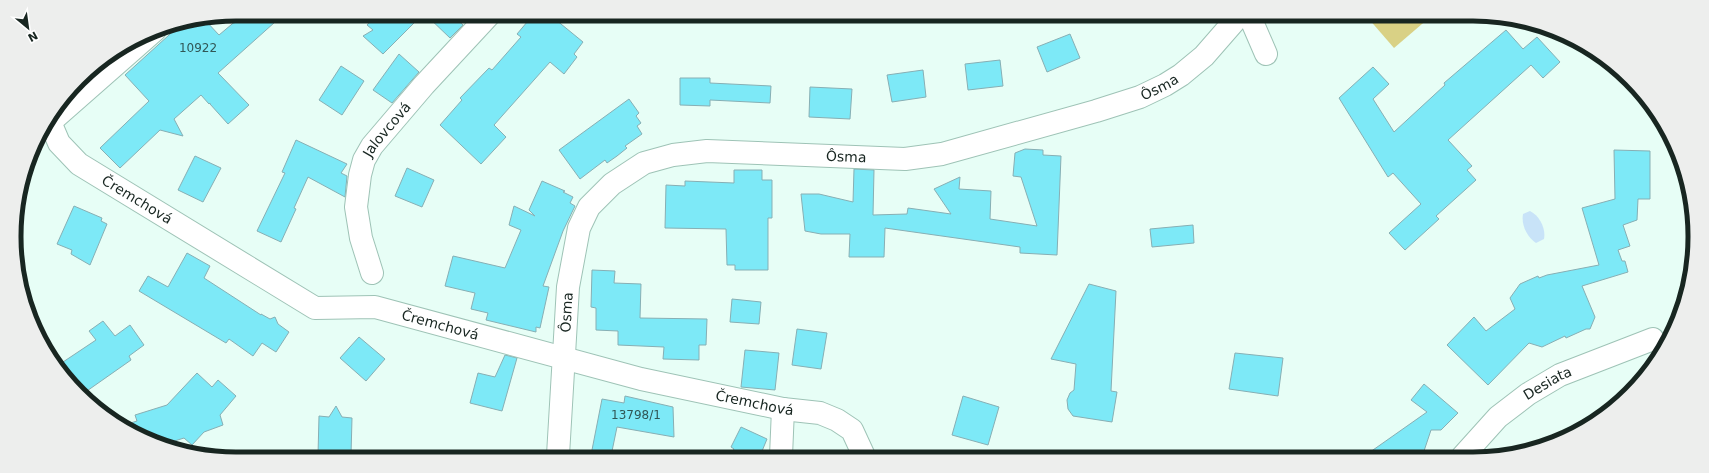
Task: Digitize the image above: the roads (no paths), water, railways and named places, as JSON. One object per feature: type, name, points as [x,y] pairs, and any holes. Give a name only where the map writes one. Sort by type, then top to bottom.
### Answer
[{"type":"street","name":"Jalovcová","points":[[372,273],[361,238],[356,207],[360,175],[364,160],[376,140],[484,21]]},
{"type":"street","name":"Ôsma","points":[[558,452],[568,287],[579,228],[588,207],[612,184],[644,164],[674,155],[708,151],[905,159],[942,154],[1096,111],[1140,97],[1165,85],[1181,75],[1204,56],[1238,21]]},
{"type":"street","points":[[1241,21],[1266,54]]},
{"type":"street","points":[[59,114],[139,44]]},
{"type":"street","name":"Čremchová","points":[[51,127],[59,143],[79,164],[315,308],[375,307],[641,379],[783,409],[820,413],[837,420],[852,430],[862,452]]},
{"type":"street","name":"Desiata","points":[[1466,452],[1498,416],[1528,394],[1560,375],[1653,339]]},
{"type":"street","points":[[781,452],[783,409]]},
{"type":"water","points":[[1530,211],[1537,216],[1542,223],[1544,231],[1544,239],[1536,243],[1527,234],[1523,222],[1523,214]]}]
